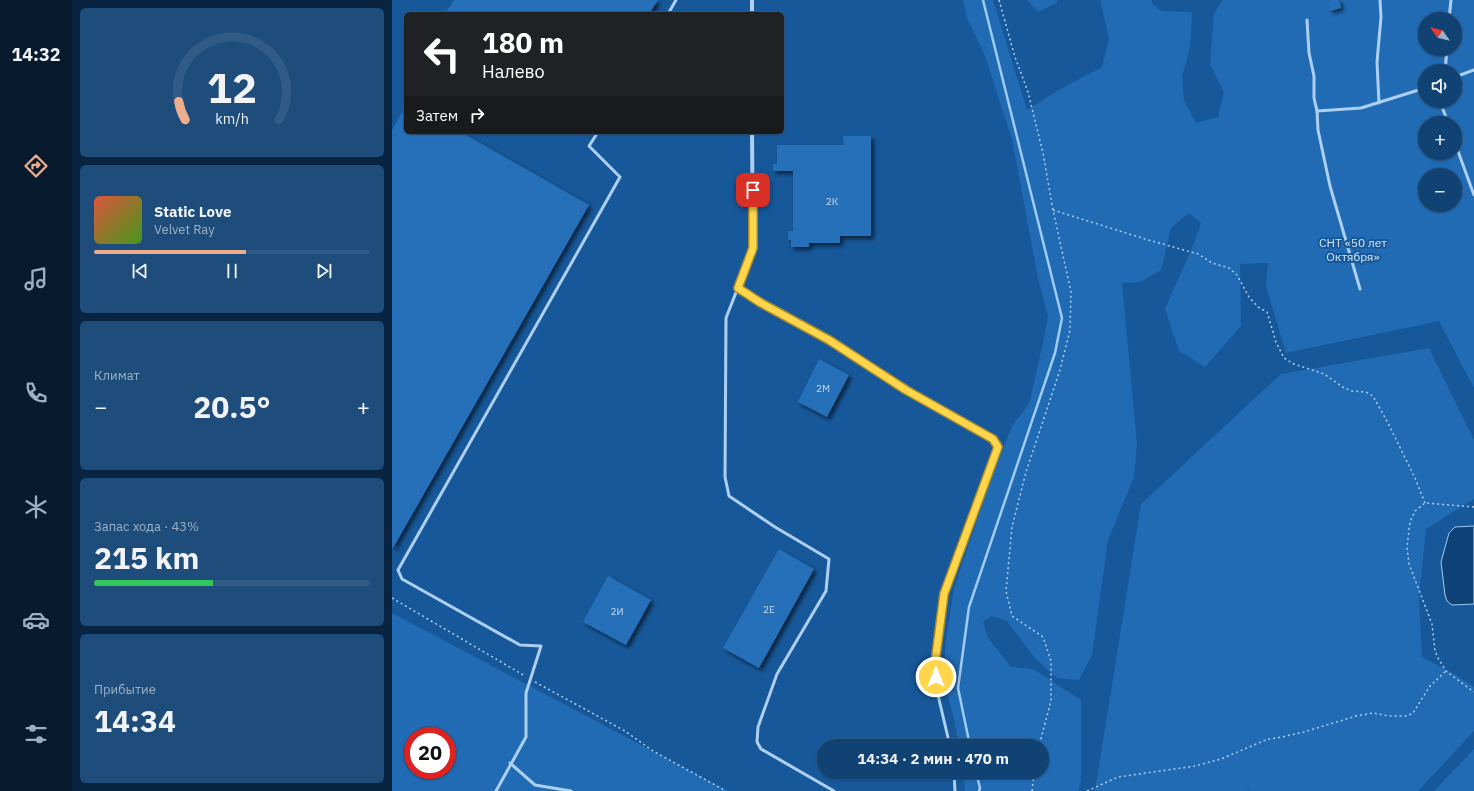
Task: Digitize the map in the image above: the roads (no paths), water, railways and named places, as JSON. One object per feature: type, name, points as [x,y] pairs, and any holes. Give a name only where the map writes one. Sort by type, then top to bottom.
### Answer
[{"type":"street","points":[[752,0],[752,12]]},
{"type":"street","points":[[752,134],[753,248]]},
{"type":"lane","points":[[669,12],[676,0]]},
{"type":"lane","points":[[1379,103],[1378,62],[1381,16],[1380,0]]},
{"type":"lane","points":[[1450,12],[1451,0]]},
{"type":"lane","points":[[1307,20],[1309,53],[1314,76],[1314,98],[1317,111],[1318,130],[1330,186],[1360,289]]},
{"type":"lane","points":[[1462,74],[1474,70]]},
{"type":"lane","points":[[1317,111],[1361,108],[1418,90]]},
{"type":"lane","points":[[496,791],[510,763],[526,737],[526,693],[540,646],[520,645],[402,579],[398,570],[620,177],[589,146],[597,134]]},
{"type":"lane","points":[[1461,160],[1474,195]]},
{"type":"lane","points":[[753,248],[726,318],[725,477],[729,496],[829,559],[826,591],[777,674],[758,727],[757,742],[761,749],[834,791]]},
{"type":"lane","points":[[738,288],[761,303],[829,340],[906,390],[993,439],[998,447],[944,594],[935,663],[936,692],[948,739]]},
{"type":"lane","points":[[510,763],[536,785],[571,791]]},
{"type":"lane","points":[[954,779],[955,791]]},
{"type":"waterway","points":[[969,739],[958,688],[969,607],[1055,353],[1062,318],[983,0]]},
{"type":"waterway","points":[[978,779],[980,788],[979,791]]},
{"type":"park label","name":"СНТ «50 лет Октября»","points":[[1353,250]]}]
